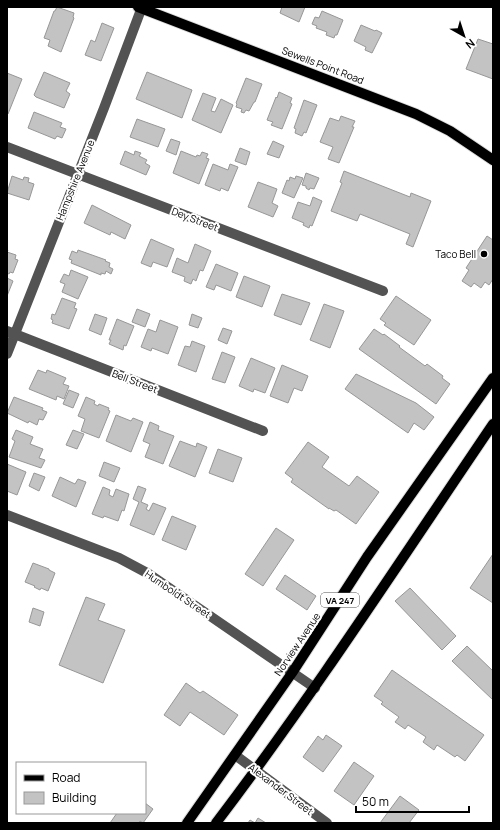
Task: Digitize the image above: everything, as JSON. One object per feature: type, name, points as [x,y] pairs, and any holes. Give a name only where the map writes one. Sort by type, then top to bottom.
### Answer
[{"type":"main road","name":"Sewells Point Road","points":[[141,7],[416,114],[450,131],[493,160]]},
{"type":"main road","name":"Norview Avenue","points":[[187,823],[292,673],[367,557],[493,378]]},
{"type":"main road","name":"VA 247","points":[[216,823],[256,770],[314,688],[493,424]]},
{"type":"street","name":"Hampshire Avenue","points":[[7,354],[11,333],[104,108],[141,7]]},
{"type":"street","name":"Dey Street","points":[[7,147],[382,291]]},
{"type":"street","name":"Bell Street","points":[[11,333],[263,431]]},
{"type":"street","name":"Humboldt Street","points":[[7,515],[114,556],[164,582],[314,688]]},
{"type":"street","name":"Alexander Street","points":[[235,755],[327,823]]},
{"type":"building","points":[[57,7],[74,13],[74,18],[61,52],[48,46],[50,40],[44,38],[54,11]]},
{"type":"building","points":[[282,7],[305,7],[299,22],[280,13]]},
{"type":"building","points":[[322,11],[343,20],[337,35],[335,35],[334,38],[326,35],[327,32],[316,28],[317,26],[312,24],[315,17],[319,18]]},
{"type":"building","points":[[102,23],[114,28],[101,61],[85,55],[91,40],[95,42]]},
{"type":"building","points":[[361,25],[382,33],[372,53],[365,50],[366,47],[354,41]]},
{"type":"building","points":[[478,39],[493,44],[493,79],[466,69]]},
{"type":"building","points":[[44,72],[70,83],[66,91],[70,94],[64,108],[34,95]]},
{"type":"building","points":[[147,72],[192,90],[182,118],[136,99]]},
{"type":"building","points":[[7,73],[22,79],[8,114],[7,114]]},
{"type":"building","points":[[246,78],[262,84],[255,102],[249,111],[246,110],[244,113],[241,112],[242,109],[236,107],[236,103]]},
{"type":"building","points":[[279,92],[292,98],[290,103],[292,104],[282,129],[271,125],[273,122],[267,120]]},
{"type":"building","points":[[203,93],[216,98],[211,111],[215,112],[221,99],[233,105],[221,133],[192,120]]},
{"type":"building","points":[[304,100],[317,105],[306,133],[304,132],[302,136],[295,133],[296,129],[294,128]]},
{"type":"building","points":[[34,112],[62,123],[60,127],[66,129],[62,138],[57,136],[55,139],[28,128]]},
{"type":"building","points":[[341,116],[355,121],[352,127],[354,127],[339,163],[328,159],[333,147],[320,142],[330,118],[339,121]]},
{"type":"building","points":[[137,119],[165,129],[158,147],[130,137]]},
{"type":"building","points":[[171,139],[180,142],[176,155],[166,151]]},
{"type":"building","points":[[273,141],[284,146],[279,158],[267,154]]},
{"type":"building","points":[[240,148],[250,152],[246,165],[235,161]]},
{"type":"building","points":[[125,151],[134,155],[135,151],[141,153],[139,156],[147,160],[145,163],[150,166],[146,175],[120,164]]},
{"type":"building","points":[[181,151],[196,157],[197,155],[200,156],[202,152],[208,154],[206,158],[209,159],[199,184],[173,173]]},
{"type":"building","points":[[213,164],[228,170],[230,164],[238,167],[228,191],[221,188],[220,191],[205,185]]},
{"type":"building","points":[[344,171],[410,197],[411,193],[431,201],[413,247],[406,244],[410,234],[360,214],[357,221],[331,211],[342,183],[340,182]]},
{"type":"building","points":[[306,173],[319,178],[314,189],[310,188],[309,190],[306,186],[302,185]]},
{"type":"building","points":[[12,176],[23,180],[24,177],[29,178],[28,182],[34,184],[29,200],[7,193]]},
{"type":"building","points":[[296,176],[303,178],[294,198],[282,193],[287,180],[289,181],[290,177],[295,179]]},
{"type":"building","points":[[258,182],[277,189],[272,203],[278,206],[273,217],[248,207]]},
{"type":"building","points":[[313,197],[322,201],[312,226],[310,225],[309,228],[303,225],[304,223],[292,218],[298,202],[310,206]]},
{"type":"building","points":[[92,205],[131,225],[125,239],[111,232],[110,235],[84,223]]},
{"type":"building","name":"Taco Bell","points":[[487,236],[493,240],[493,279],[489,285],[485,282],[481,288],[474,283],[471,287],[462,281],[469,270],[466,268]]},
{"type":"building","points":[[151,239],[174,249],[167,267],[153,262],[151,267],[141,263]]},
{"type":"building","points":[[195,244],[211,251],[203,271],[200,270],[196,281],[193,279],[191,284],[184,281],[185,277],[172,272],[177,258],[188,263]]},
{"type":"building","points":[[78,250],[106,260],[105,261],[110,263],[109,267],[113,269],[111,274],[106,271],[105,274],[101,273],[101,275],[71,263],[72,260],[69,259],[72,251],[77,253]]},
{"type":"building","points":[[7,252],[16,255],[15,259],[18,260],[13,273],[10,272],[9,274],[7,273]]},
{"type":"building","points":[[216,264],[238,273],[231,291],[216,285],[214,290],[206,287]]},
{"type":"building","points":[[71,270],[88,277],[78,299],[62,292],[65,284],[60,282],[64,274],[69,276]]},
{"type":"building","points":[[244,276],[270,286],[262,307],[236,297]]},
{"type":"building","points":[[7,278],[13,281],[7,296]]},
{"type":"building","points":[[282,294],[310,303],[301,325],[274,315]]},
{"type":"building","points":[[396,296],[431,320],[414,345],[384,325],[386,323],[380,319]]},
{"type":"building","points":[[62,298],[76,303],[74,308],[77,309],[69,329],[52,323],[53,320],[51,319],[52,314],[55,315]]},
{"type":"building","points":[[324,304],[344,311],[330,348],[310,340]]},
{"type":"building","points":[[137,309],[150,314],[145,327],[132,322]]},
{"type":"building","points":[[95,314],[107,318],[101,335],[89,330]]},
{"type":"building","points":[[192,314],[202,318],[198,328],[189,325]]},
{"type":"building","points":[[117,319],[134,326],[123,350],[109,344],[111,340],[109,340]]},
{"type":"building","points":[[160,320],[178,327],[168,354],[152,348],[151,351],[141,347],[148,329],[156,332]]},
{"type":"building","points":[[223,328],[232,331],[227,344],[218,340]]},
{"type":"building","points":[[374,329],[383,335],[384,334],[425,366],[427,364],[443,376],[442,378],[450,384],[436,404],[359,349]]},
{"type":"building","points":[[192,341],[205,346],[196,372],[178,365],[185,346],[190,347]]},
{"type":"building","points":[[222,352],[235,357],[225,383],[212,379]]},
{"type":"building","points":[[251,358],[275,368],[265,393],[254,389],[253,392],[239,386]]},
{"type":"building","points":[[282,365],[308,376],[302,391],[294,388],[288,403],[270,396]]},
{"type":"building","points":[[38,370],[46,373],[47,370],[66,378],[63,384],[69,386],[64,399],[57,396],[56,400],[29,389]]},
{"type":"building","points":[[356,374],[416,403],[434,417],[424,430],[414,423],[408,433],[345,389]]},
{"type":"building","points":[[69,390],[79,394],[73,408],[63,404]]},
{"type":"building","points":[[14,397],[43,408],[42,410],[47,412],[43,420],[39,419],[37,425],[29,421],[28,423],[7,413]]},
{"type":"building","points":[[86,397],[95,401],[94,404],[98,406],[99,404],[109,408],[108,410],[110,411],[99,438],[81,431],[85,419],[78,416]]},
{"type":"building","points":[[116,415],[131,421],[133,418],[143,422],[131,452],[106,441]]},
{"type":"building","points":[[150,422],[159,426],[158,430],[174,436],[163,464],[145,457],[150,444],[143,441]]},
{"type":"building","points":[[16,430],[33,437],[30,444],[43,449],[39,458],[45,460],[41,468],[9,457],[15,441],[12,439]]},
{"type":"building","points":[[73,430],[84,434],[77,449],[66,445]]},
{"type":"building","points":[[180,441],[196,447],[197,443],[207,447],[195,477],[169,466]]},
{"type":"building","points":[[308,442],[329,457],[322,467],[349,486],[357,476],[379,492],[356,524],[336,510],[334,511],[329,509],[291,482],[293,479],[285,473]]},
{"type":"building","points":[[218,449],[242,458],[233,482],[209,473]]},
{"type":"building","points":[[104,462],[120,468],[114,482],[99,476]]},
{"type":"building","points":[[7,464],[26,472],[17,495],[7,491]]},
{"type":"building","points":[[34,473],[45,477],[39,491],[29,486]]},
{"type":"building","points":[[60,477],[75,484],[78,479],[86,482],[76,507],[52,496]]},
{"type":"building","points":[[138,486],[146,489],[141,502],[148,505],[146,509],[149,511],[153,503],[166,508],[154,535],[130,525],[139,502],[133,499]]},
{"type":"building","points":[[103,487],[110,490],[109,495],[113,497],[116,489],[129,494],[124,511],[122,510],[118,521],[92,514]]},
{"type":"building","points":[[172,516],[196,526],[186,550],[162,540]]},
{"type":"building","points":[[276,528],[294,540],[263,586],[245,574]]},
{"type":"building","points":[[493,554],[493,603],[470,588]]},
{"type":"building","points":[[33,563],[55,573],[48,591],[41,588],[40,590],[25,582]]},
{"type":"building","points":[[285,575],[316,596],[307,610],[276,589]]},
{"type":"building","points":[[410,588],[456,636],[442,650],[395,601]]},
{"type":"building","points":[[86,597],[105,604],[98,620],[125,630],[103,683],[59,665]]},
{"type":"building","points":[[33,608],[44,612],[40,626],[29,622]]},
{"type":"building","points":[[467,646],[493,671],[493,700],[452,661]]},
{"type":"building","points":[[392,670],[484,735],[465,761],[457,755],[455,757],[437,745],[434,750],[423,742],[426,737],[408,725],[405,729],[395,722],[399,717],[381,704],[383,702],[374,696]]},
{"type":"building","points":[[186,683],[200,693],[203,691],[238,715],[224,735],[190,712],[180,726],[164,715]]},
{"type":"building","points":[[326,735],[342,746],[323,772],[303,757],[318,736],[323,740]]},
{"type":"building","points":[[354,762],[374,776],[354,805],[334,791]]},
{"type":"building","points":[[400,796],[419,810],[409,823],[380,823]]},
{"type":"building","points":[[146,804],[153,809],[143,823],[140,821],[139,823],[110,823],[116,814],[146,814]]},
{"type":"building","points":[[258,818],[266,823],[255,823]]},
{"type":"building","points":[[250,820],[255,823],[248,823]]},
{"type":"place","name":"Taco Bell","points":[[484,254]]}]
